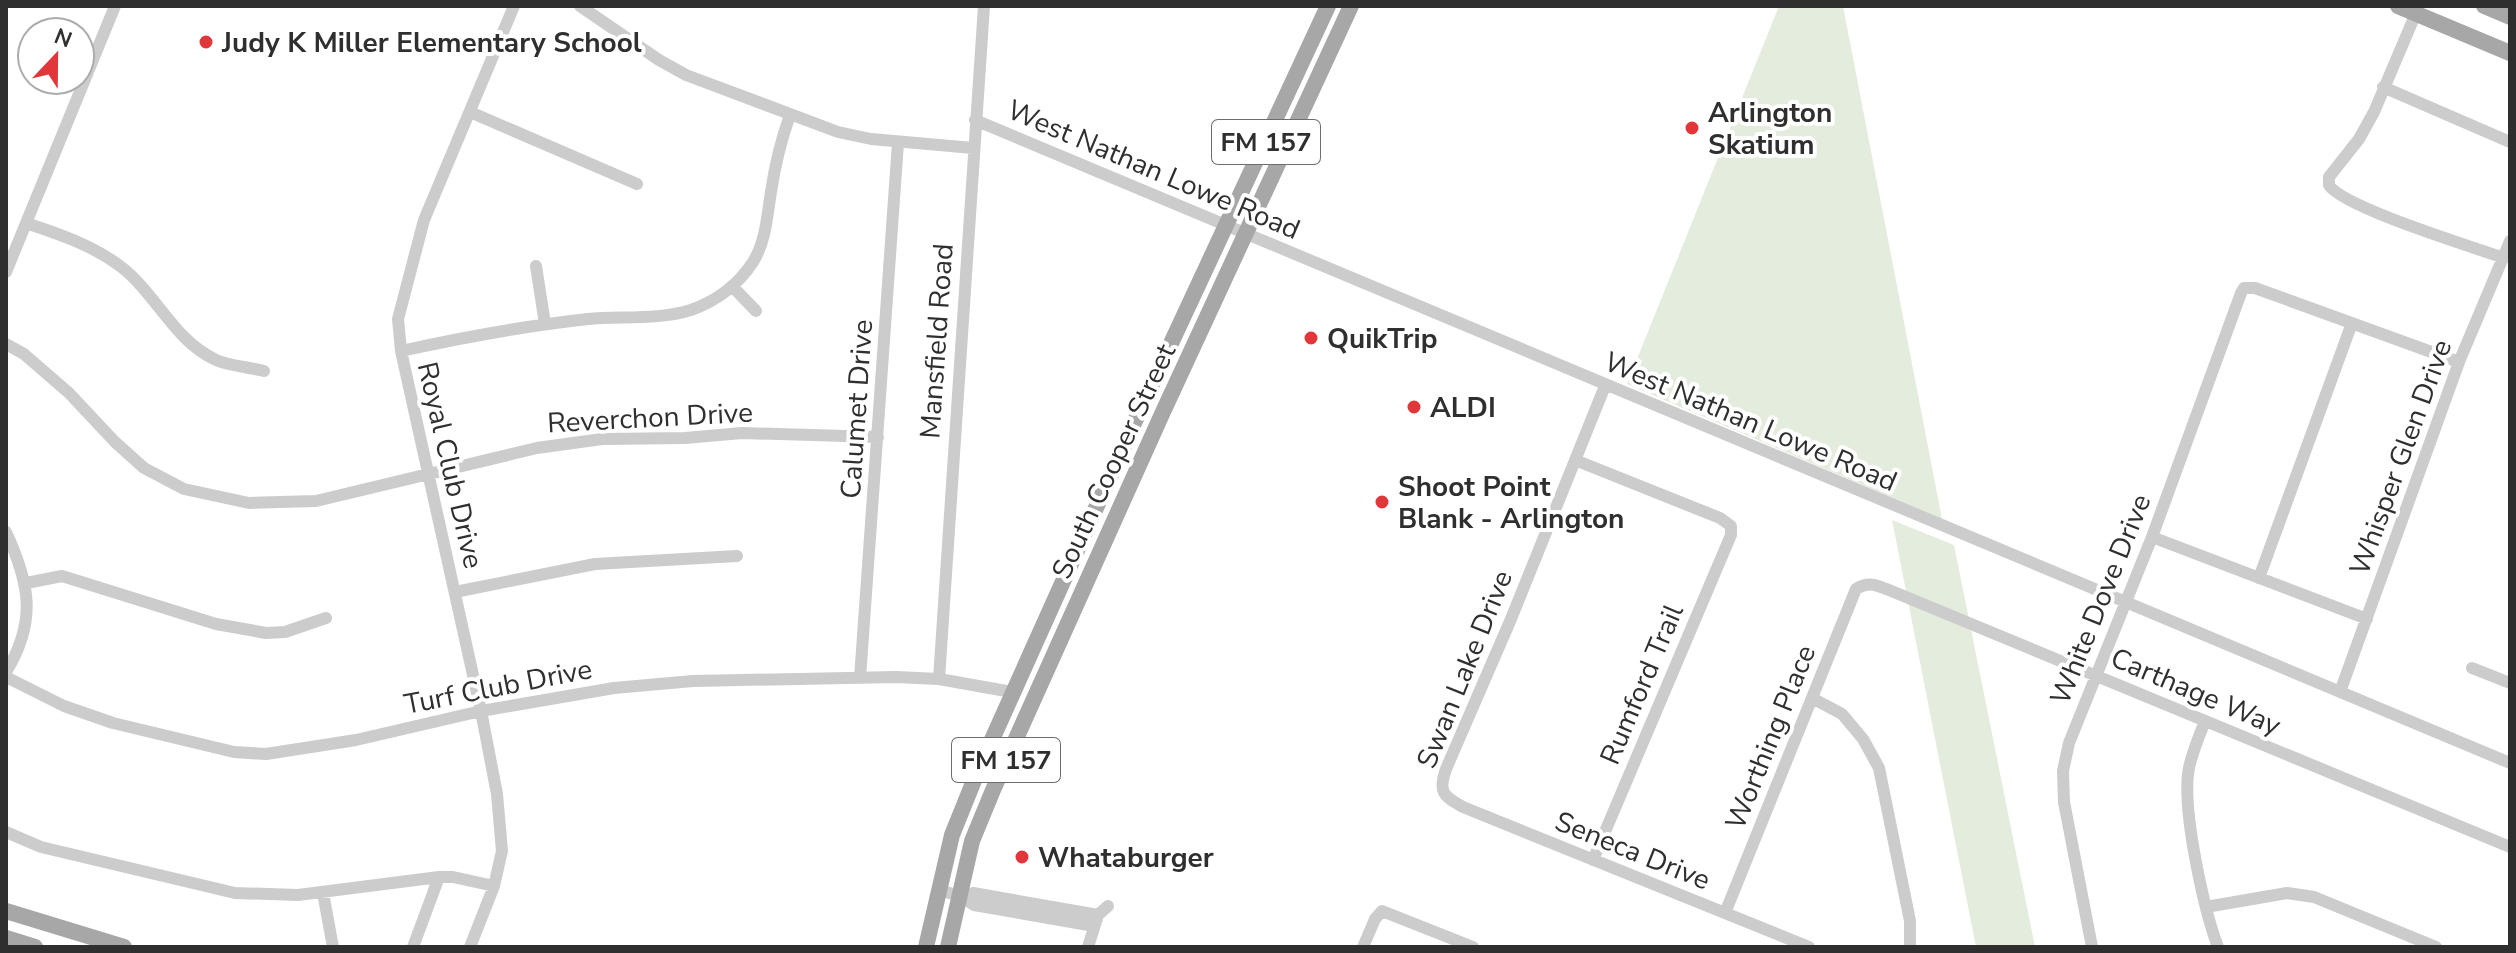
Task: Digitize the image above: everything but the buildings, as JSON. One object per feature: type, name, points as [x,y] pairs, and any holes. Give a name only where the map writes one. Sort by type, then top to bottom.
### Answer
[{"type":"main road","name":"South Cooper Street","points":[[926,947],[952,835],[1012,692],[1328,6]]},
{"type":"main road","name":"South Cooper Street","points":[[948,947],[972,841],[993,790],[1129,486],[1351,6]]},
{"type":"main road","points":[[2398,6],[2510,53]]},
{"type":"main road","points":[[2484,6],[2510,17]]},
{"type":"main road","points":[[1110,477],[1129,486]]},
{"type":"main road","points":[[6,911],[124,947]]},
{"type":"main road","points":[[6,938],[35,947]]},
{"type":"street","points":[[6,272],[115,6]]},
{"type":"street","name":"Royal Club Drive","points":[[470,947],[494,886],[502,851],[497,794],[401,351],[398,319],[424,220],[514,6]]},
{"type":"street","name":"West Nathan Lowe Road","points":[[580,6],[686,75],[790,115],[838,132],[898,143],[973,148]]},
{"type":"street","name":"Mansfield Road","points":[[939,679],[984,6]]},
{"type":"street","points":[[2416,13],[2374,112],[2359,139],[2329,177],[2329,185],[2336,194],[2371,210],[2504,258]]},
{"type":"street","points":[[2383,87],[2510,142]]},
{"type":"street","points":[[470,112],[637,184]]},
{"type":"street","points":[[401,351],[488,332],[545,324],[687,311],[713,301],[732,286],[754,260],[763,240],[779,146],[790,115]]},
{"type":"street","name":"West Nathan Lowe Road","points":[[975,120],[2510,763]]},
{"type":"street","name":"Calumet Drive","points":[[860,678],[898,143]]},
{"type":"street","points":[[26,223],[97,250],[122,268],[143,287],[187,343],[218,361],[264,371]]},
{"type":"street","name":"Whisper Glen Drive","points":[[2340,692],[2459,362],[2510,241]]},
{"type":"street","points":[[536,266],[545,324]]},
{"type":"street","points":[[732,286],[756,311]]},
{"type":"street","name":"White Dove Drive","points":[[2092,947],[2064,802],[2063,771],[2069,743],[2152,537],[2241,293],[2244,288],[2255,288],[2352,323]]},
{"type":"street","points":[[2259,578],[2352,323],[2459,362]]},
{"type":"street","name":"Reverchon Drive","points":[[6,344],[24,354],[69,393],[144,468],[184,489],[249,503],[316,501],[537,448],[602,439],[685,438],[742,433],[878,437]]},
{"type":"street","name":"Swan Lake Drive","points":[[1442,792],[1441,783],[1446,769],[1511,619],[1605,386]]},
{"type":"street","name":"Rumford Trail","points":[[1575,460],[1720,518],[1731,526],[1731,535],[1593,860]]},
{"type":"street","points":[[6,532],[26,583],[27,611],[21,639],[6,675]]},
{"type":"street","points":[[2152,537],[2367,619]]},
{"type":"street","points":[[455,592],[595,564],[737,556]]},
{"type":"street","points":[[26,583],[62,576],[216,624],[266,633],[285,632],[326,618]]},
{"type":"street","name":"Carthage Way","points":[[1864,584],[1873,583],[2510,847]]},
{"type":"street","name":"Worthing Place","points":[[1725,913],[1856,589],[1864,584]]},
{"type":"street","points":[[2472,668],[2510,683]]},
{"type":"street","name":"Turf Club Drive","points":[[6,675],[64,706],[113,723],[234,752],[266,754],[356,740],[481,711],[614,688],[693,681],[939,679],[1012,692]]},
{"type":"street","points":[[1812,698],[1842,714],[1863,739],[1879,768],[1910,921],[1910,947]]},
{"type":"street","points":[[2205,721],[2189,768],[2188,815],[2206,907],[2218,947]]},
{"type":"street","name":"Seneca Drive","points":[[1442,792],[1450,801],[1463,807],[1809,947]]},
{"type":"street","points":[[6,832],[41,847],[235,893],[298,895],[439,877],[494,886]]},
{"type":"street","points":[[413,947],[439,877]]},
{"type":"street","points":[[939,890],[960,896],[974,905],[1100,916],[1088,947]]},
{"type":"street","points":[[323,893],[333,947]]},
{"type":"street","points":[[2206,907],[2287,893],[2314,897],[2436,947]]},
{"type":"street","points":[[1363,947],[1378,914],[1388,912],[1473,947]]},
{"type":"green space","points":[[1779,6],[1843,6],[1942,519],[1627,384]]},
{"type":"green space","points":[[1892,520],[1954,545],[2035,947],[1976,947]]},
{"type":"place","name":"Judy K Miller Elementary School","points":[[206,42]]},
{"type":"place","name":"Arlington Skatium","points":[[1692,128]]},
{"type":"place","name":"QuikTrip","points":[[1311,338]]},
{"type":"place","name":"ALDI","points":[[1414,407]]},
{"type":"place","name":"Shoot Point Blank - Arlington","points":[[1382,502]]},
{"type":"place","name":"Whataburger","points":[[1022,857]]}]
